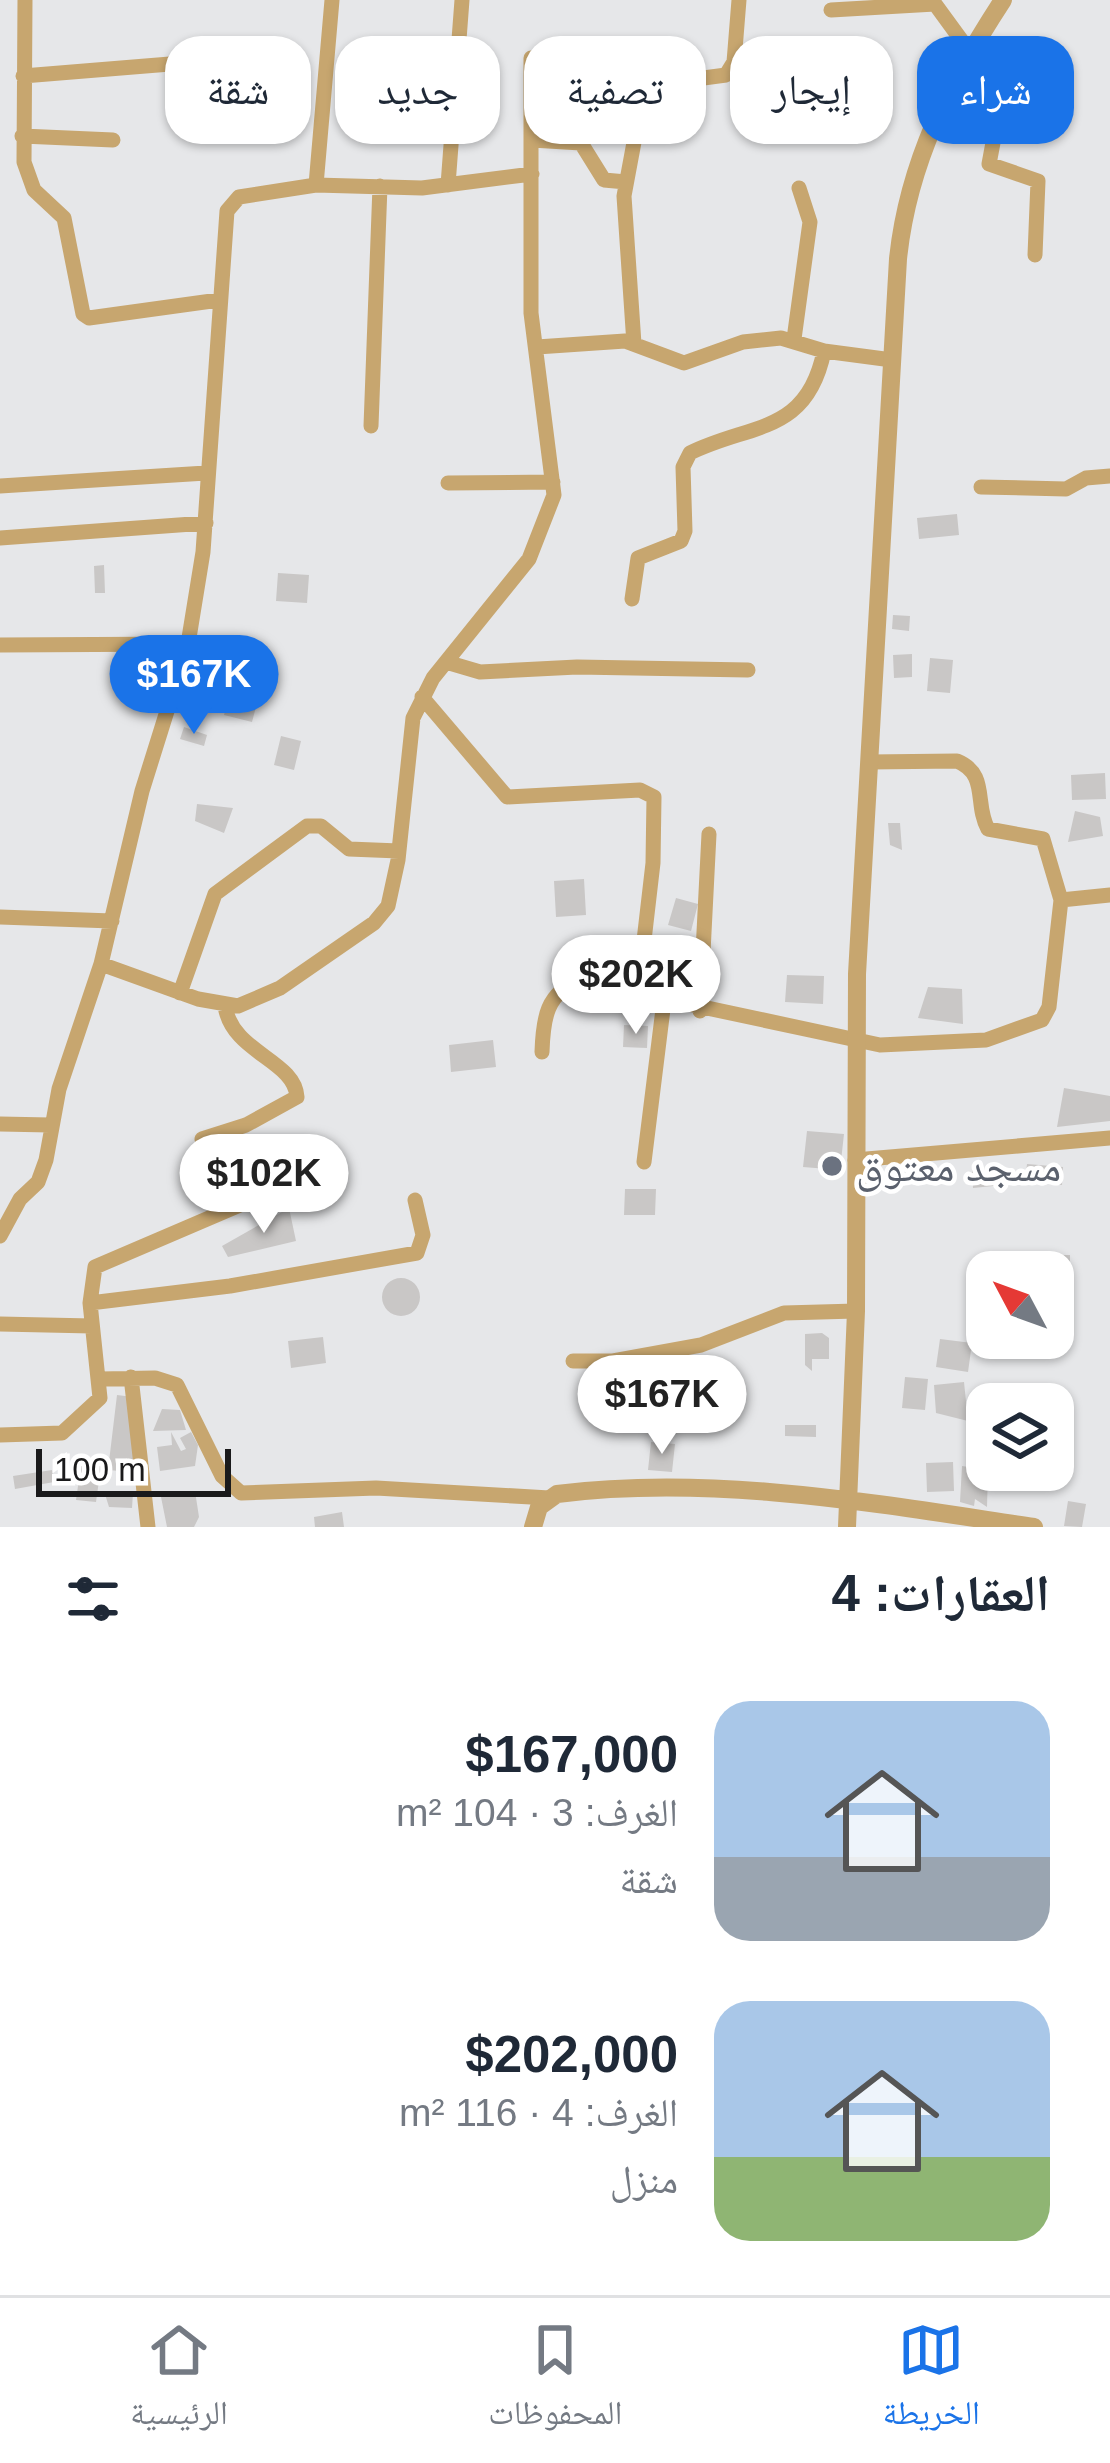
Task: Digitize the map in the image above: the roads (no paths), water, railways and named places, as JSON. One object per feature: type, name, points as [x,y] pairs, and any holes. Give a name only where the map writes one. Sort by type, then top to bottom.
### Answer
[{"type":"street","points":[[26,0],[22,128],[29,183],[64,218],[83,314],[89,318],[219,300]]},
{"type":"street","points":[[316,185],[332,0]]},
{"type":"street","points":[[448,185],[462,0]]},
{"type":"street","points":[[634,344],[626,182],[646,89],[726,75],[734,62],[739,0]]},
{"type":"street","points":[[980,36],[1003,0]]},
{"type":"street","points":[[831,10],[935,4],[958,36]]},
{"type":"street","points":[[23,76],[165,64]]},
{"type":"street","points":[[0,121],[113,140]]},
{"type":"street","points":[[100,964],[224,1006],[267,995],[374,923],[391,896],[409,737],[422,698],[529,560],[549,517],[553,482],[531,313],[532,144]]},
{"type":"street","points":[[582,144],[604,180],[626,182]]},
{"type":"street","points":[[847,1527],[856,1311],[856,1042],[892,359],[906,194],[928,144]]},
{"type":"street","points":[[992,144],[988,160],[994,169],[1038,181],[1035,255]]},
{"type":"street","points":[[0,1236],[20,1199],[38,1182],[50,1125],[112,921],[142,791],[188,644],[206,523],[219,300],[232,202],[316,185],[448,185],[532,174]]},
{"type":"street","points":[[371,426],[380,186]]},
{"type":"street","points":[[794,339],[810,222],[799,188]]},
{"type":"street","points":[[537,347],[634,344],[660,358],[684,363],[743,342],[794,339],[824,351],[892,359]]},
{"type":"street","points":[[632,599],[638,558],[681,541],[685,531],[683,467],[690,453],[758,431],[793,412],[813,383],[824,351]]},
{"type":"street","points":[[0,486],[206,473]]},
{"type":"street","points":[[981,487],[1066,489],[1086,478],[1110,476]]},
{"type":"street","points":[[448,483],[553,482]]},
{"type":"street","points":[[0,538],[206,523]]},
{"type":"street","points":[[0,645],[188,644]]},
{"type":"street","points":[[446,662],[480,672],[578,667],[748,670]]},
{"type":"street","points":[[422,698],[508,797],[640,790],[654,797],[653,862],[638,992]]},
{"type":"street","points":[[542,1052],[549,1004],[568,985],[595,982],[700,1011],[856,1042],[908,1047],[986,1040],[1042,1020],[1049,1007],[1061,901],[1043,839],[984,824],[978,774],[969,766],[957,761],[869,762]]},
{"type":"street","points":[[180,993],[215,894],[307,826],[321,826],[350,849],[399,851]]},
{"type":"street","points":[[700,1011],[709,834]]},
{"type":"street","points":[[1061,901],[1110,895]]},
{"type":"street","points":[[0,916],[112,921]]},
{"type":"street","points":[[644,1162],[664,1001]]},
{"type":"street","points":[[202,1139],[246,1125],[297,1097],[290,1078],[235,1036],[224,1006]]},
{"type":"street","points":[[0,1124],[50,1125]]},
{"type":"street","points":[[855,1160],[1110,1138]]},
{"type":"street","points":[[0,1435],[51,1435],[71,1429],[100,1398],[90,1303],[91,1273],[100,1263],[270,1192]]},
{"type":"street","points":[[0,1199],[20,1199]]},
{"type":"street","points":[[90,1303],[230,1286],[417,1253],[423,1235],[415,1199]]},
{"type":"street","points":[[573,1361],[613,1361],[700,1345],[784,1312],[856,1311]]},
{"type":"street","points":[[0,1324],[92,1326]]},
{"type":"street","points":[[131,1377],[148,1527]]},
{"type":"street","points":[[100,1379],[170,1381],[185,1393],[222,1476],[241,1492],[376,1488],[549,1498],[565,1493],[694,1491],[849,1499],[1034,1527]]},
{"type":"street","points":[[533,1527],[536,1512],[549,1498]]},
{"type":"place","name":"مسجد معتوق","points":[[832,1166]]}]
